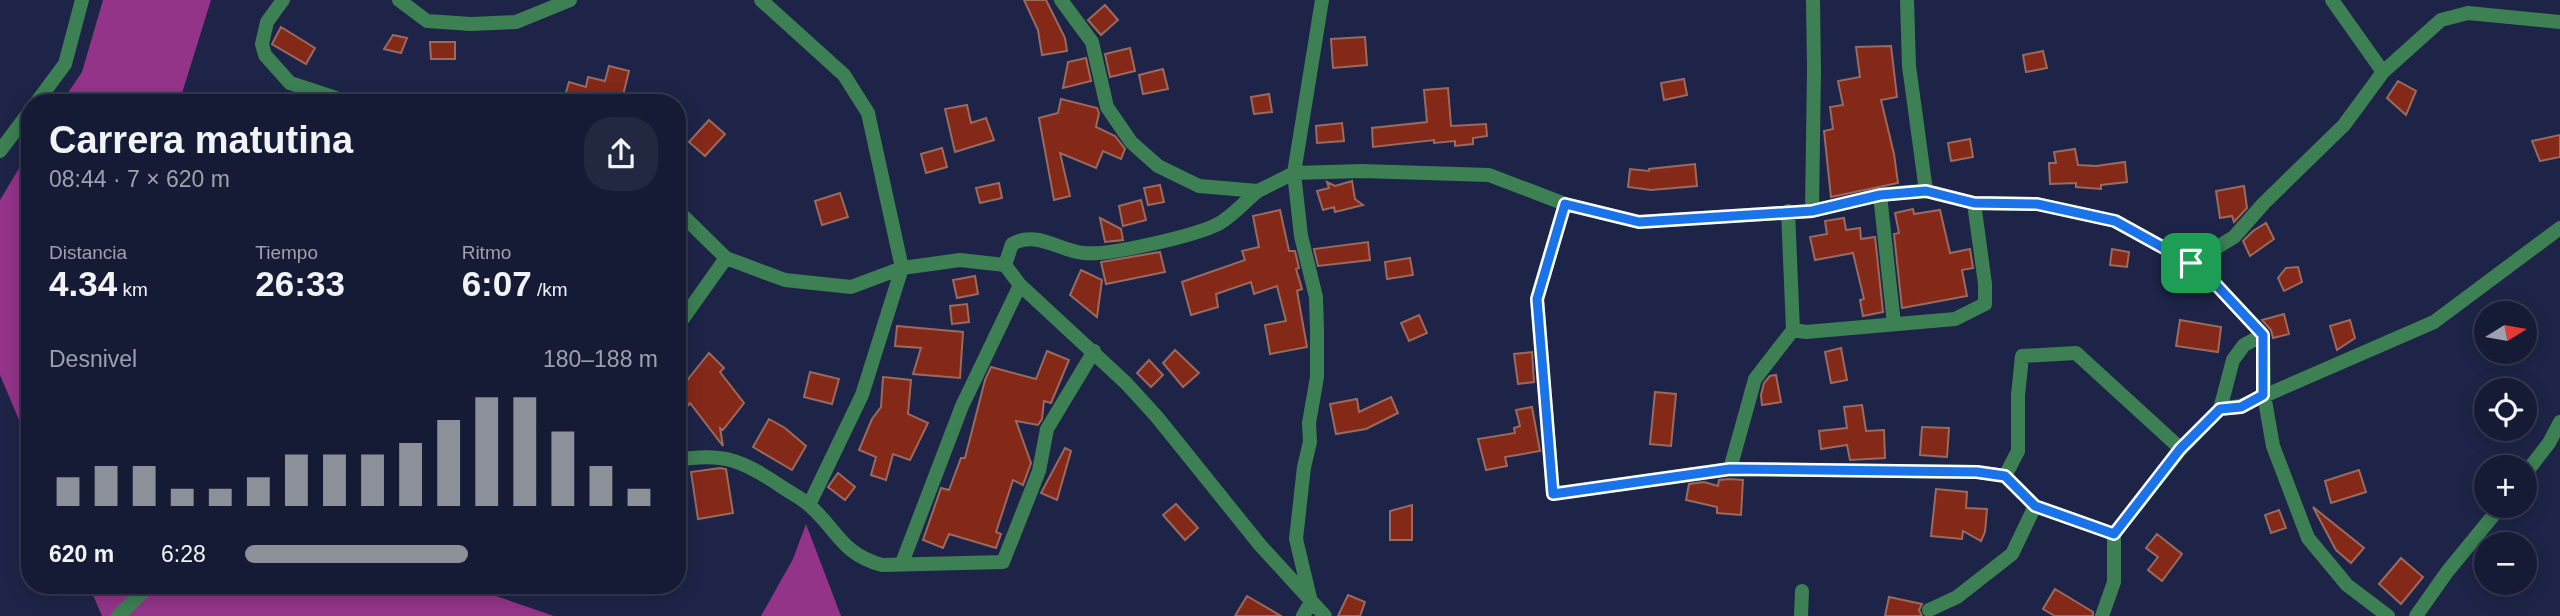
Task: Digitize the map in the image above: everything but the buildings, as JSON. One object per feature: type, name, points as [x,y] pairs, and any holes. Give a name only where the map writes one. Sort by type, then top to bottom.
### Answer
[{"type":"street","points":[[43,94],[65,64],[82,0]]},
{"type":"street","points":[[283,0],[267,22],[262,44],[265,55],[290,83],[324,94]]},
{"type":"street","points":[[399,0],[427,22],[471,24],[516,22],[570,0]]},
{"type":"street","points":[[761,0],[844,75],[868,113],[902,268],[862,395],[809,505]]},
{"type":"street","points":[[1061,0],[1092,42],[1107,107],[1131,142],[1158,166],[1199,186],[1258,191]]},
{"type":"street","points":[[1303,616],[1311,602],[1296,540],[1317,377],[1317,330],[1315,297],[1301,236],[1294,173],[1322,0]]},
{"type":"street","points":[[1812,211],[1813,0]]},
{"type":"street","points":[[1907,0],[1909,66],[1926,191]]},
{"type":"street","points":[[2332,0],[2384,72]]},
{"type":"street","points":[[2191,263],[2234,237],[2264,203],[2344,125],[2384,72],[2441,20],[2468,13],[2560,22]]},
{"type":"street","points":[[0,151],[21,123]]},
{"type":"street","points":[[1004,265],[1012,244],[1022,238],[1040,240],[1084,253],[1118,251],[1200,231],[1219,224],[1258,191],[1294,173],[1362,171],[1489,175],[1565,204],[1639,222],[1812,211],[1880,195],[1926,191],[1974,203],[2037,204],[2115,221],[2191,263],[2207,275],[2263,335],[2263,395],[2273,446],[2308,538],[2347,585],[2388,616]]},
{"type":"street","points":[[1880,195],[1894,324]]},
{"type":"street","points":[[1793,330],[1806,332],[1955,318],[1985,304],[1985,284],[1974,203]]},
{"type":"street","points":[[1565,204],[1537,299],[1553,494],[1730,469],[1977,472],[2005,476],[2035,506],[2114,534]]},
{"type":"street","points":[[1730,469],[1755,379],[1793,330],[1788,211]]},
{"type":"street","points":[[686,219],[726,258],[785,280],[851,287],[902,268],[960,260],[1004,265],[1020,285],[1094,351],[1157,417],[1260,545],[1325,616]]},
{"type":"street","points":[[2220,409],[2241,407],[2263,395],[2434,322],[2560,228]]},
{"type":"street","points":[[686,314],[726,258]]},
{"type":"street","points":[[902,563],[962,406],[1020,285]]},
{"type":"street","points":[[2102,616],[2114,582],[2114,534],[2180,449],[2220,409],[2233,360],[2244,345],[2263,335]]},
{"type":"street","points":[[686,458],[704,455],[749,465],[809,505],[842,542],[863,560],[882,565],[1003,562],[1039,471],[1047,429],[1094,351]]},
{"type":"street","points":[[2005,476],[2018,452],[2018,395],[2022,356],[2076,353],[2180,449]]},
{"type":"street","points":[[2537,458],[2560,422]]},
{"type":"street","points":[[1929,610],[1957,597],[2012,554],[2035,506]]},
{"type":"street","points":[[2416,616],[2446,572],[2491,518]]},
{"type":"street","points":[[1801,616],[1802,591]]},
{"type":"street","points":[[118,616],[141,594]]},
{"type":"shaded area","points":[[103,0],[211,0],[182,94],[67,94],[82,72]]},
{"type":"shaded area","points":[[21,165],[21,425],[0,375],[0,200]]},
{"type":"shaded area","points":[[806,524],[841,616],[761,616],[793,559]]},
{"type":"shaded area","points":[[92,594],[490,594],[554,616],[102,616]]},
{"type":"route","points":[[1926,191],[1974,203],[2037,204],[2115,221],[2191,263],[2207,275],[2263,335],[2263,395],[2241,407],[2220,409],[2180,449],[2114,534],[2035,506],[2005,476],[1977,472],[1730,469],[1553,494],[1537,299],[1565,204],[1639,222],[1812,211],[1880,195],[1926,191]]}]
